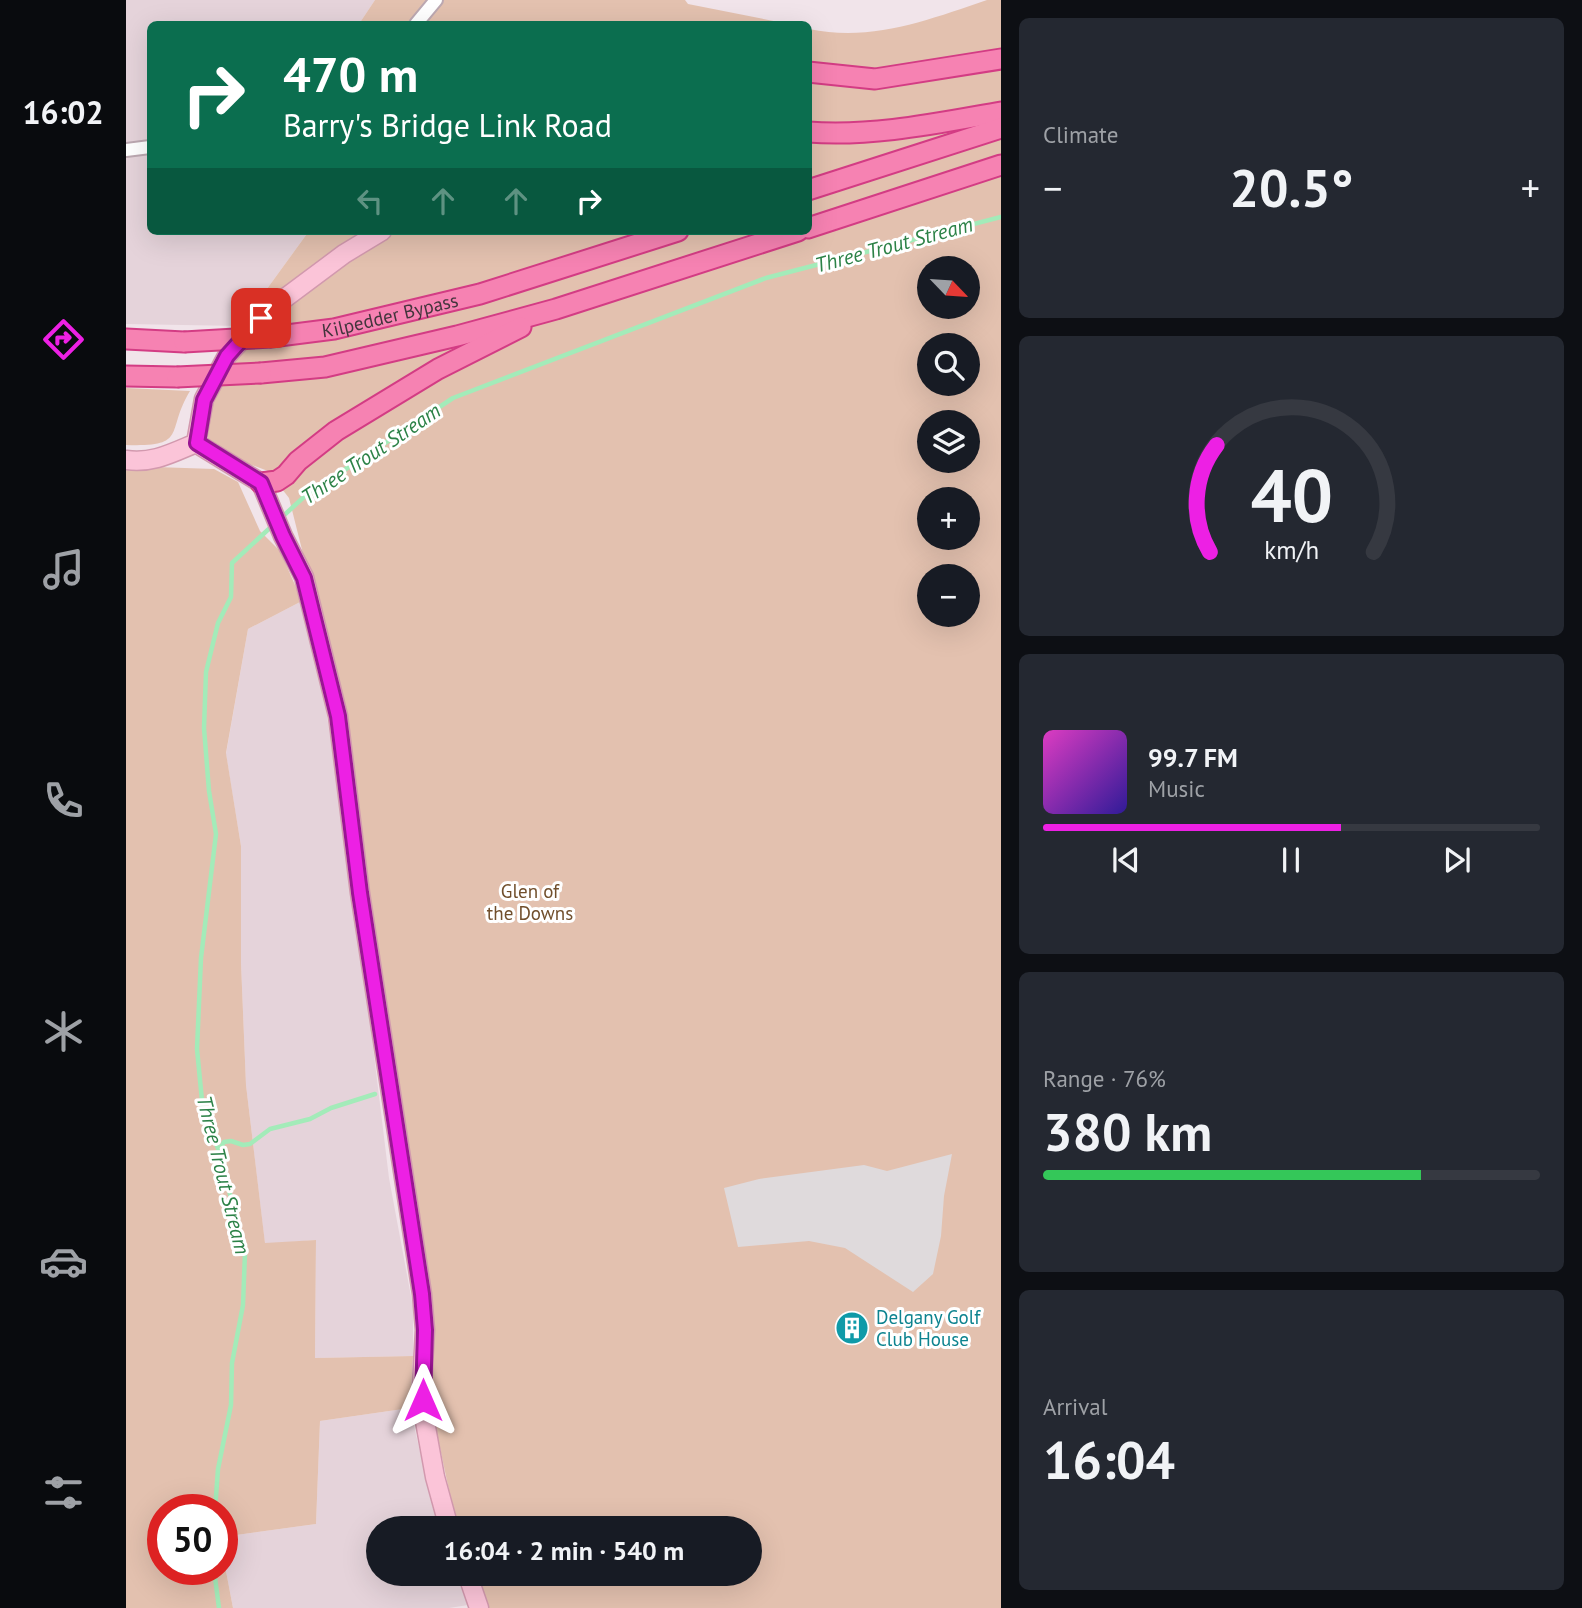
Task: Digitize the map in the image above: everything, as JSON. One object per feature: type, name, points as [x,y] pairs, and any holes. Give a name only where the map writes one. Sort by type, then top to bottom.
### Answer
[{"type":"highway","points":[[812,72],[875,79],[1001,59]]},
{"type":"highway","points":[[812,132],[911,128],[1001,112]]},
{"type":"highway","points":[[812,189],[1001,128]]},
{"type":"highway","points":[[812,227],[1001,165]]},
{"type":"highway","points":[[606,254],[640,235]]},
{"type":"highway","points":[[606,254],[665,235]]},
{"type":"highway","points":[[261,483],[277,481],[336,431],[438,369],[556,309],[786,235]]},
{"type":"highway","name":"Kilpedder Bypass","points":[[126,339],[184,342],[271,337],[334,329],[480,294],[606,254]]},
{"type":"highway","name":"Kilpedder Bypass","points":[[126,376],[177,377],[325,367],[556,309]]},
{"type":"main road","points":[[197,443],[204,400],[227,356],[268,310],[344,254],[375,235]]},
{"type":"main road","points":[[126,460],[156,460],[197,443]]},
{"type":"main road","points":[[197,443],[261,483],[304,578],[338,716],[360,893],[422,1294],[425,1330],[422,1384],[424,1416],[435,1477],[446,1516]]},
{"type":"main road","points":[[472,1586],[480,1608]]},
{"type":"street","points":[[418,21],[436,0]]},
{"type":"street","points":[[126,149],[147,148]]},
{"type":"shaded area","points":[[126,0],[375,0],[361,21],[147,21],[147,235],[306,235],[240,326],[126,324]]},
{"type":"shaded area","points":[[302,601],[321,673],[389,1178],[413,1307],[413,1356],[315,1358],[316,1240],[265,1244],[246,1085],[241,963],[241,846],[226,754],[248,629]]},
{"type":"shaded area","points":[[952,1154],[933,1274],[913,1292],[845,1248],[809,1241],[738,1247],[724,1188],[759,1179],[864,1165],[887,1171]]},
{"type":"shaded area","points":[[410,1408],[436,1516],[366,1516],[366,1586],[460,1586],[468,1605],[449,1608],[233,1608],[229,1585],[238,1585],[238,1535],[316,1524],[320,1421]]},
{"type":"green space","points":[[375,0],[685,0],[688,4],[774,21],[361,21]]},
{"type":"green space","name":"Glen of the Downs","points":[[987,0],[1001,0],[1001,1608],[488,1608],[479,1586],[762,1586],[762,1516],[454,1516],[433,1415],[430,1377],[434,1322],[370,895],[351,745],[289,498],[268,471],[238,460],[208,441],[208,401],[249,326],[240,326],[306,235],[812,235],[812,29],[855,33],[900,27]]},
{"type":"green space","points":[[126,388],[190,391],[167,440],[146,445],[126,445]]},
{"type":"green space","points":[[126,466],[214,469],[238,482],[260,531],[280,551],[302,601],[248,629],[226,753],[241,846],[241,963],[246,1085],[265,1243],[316,1240],[315,1358],[413,1356],[410,1408],[320,1421],[316,1524],[238,1535],[238,1494],[147,1494],[147,1585],[229,1585],[233,1608],[126,1608]]},
{"type":"waterway","name":"Three Trout Stream","points":[[281,518],[305,496],[453,398],[766,278],[1001,217]]},
{"type":"waterway","name":"Three Trout Stream","points":[[216,1494],[218,1469],[231,1405],[232,1363],[243,1305],[245,1253],[219,1151],[203,1111],[197,1049],[201,958],[216,834],[209,791],[204,728],[206,672],[218,623],[231,597],[232,563],[272,526]]},
{"type":"waterway","points":[[219,1150],[224,1142],[250,1144],[270,1129],[310,1119],[331,1108],[375,1094]]},
{"type":"waterway","name":"Three Trout Stream","points":[[216,1585],[219,1608]]},
{"type":"place","name":"Delgany Golf Club House","points":[[852,1328]]},
{"type":"route","points":[[261,318],[227,356],[204,400],[197,443],[261,483],[304,578],[323,650],[338,716],[360,893],[422,1294],[425,1330],[423,1400]]}]
